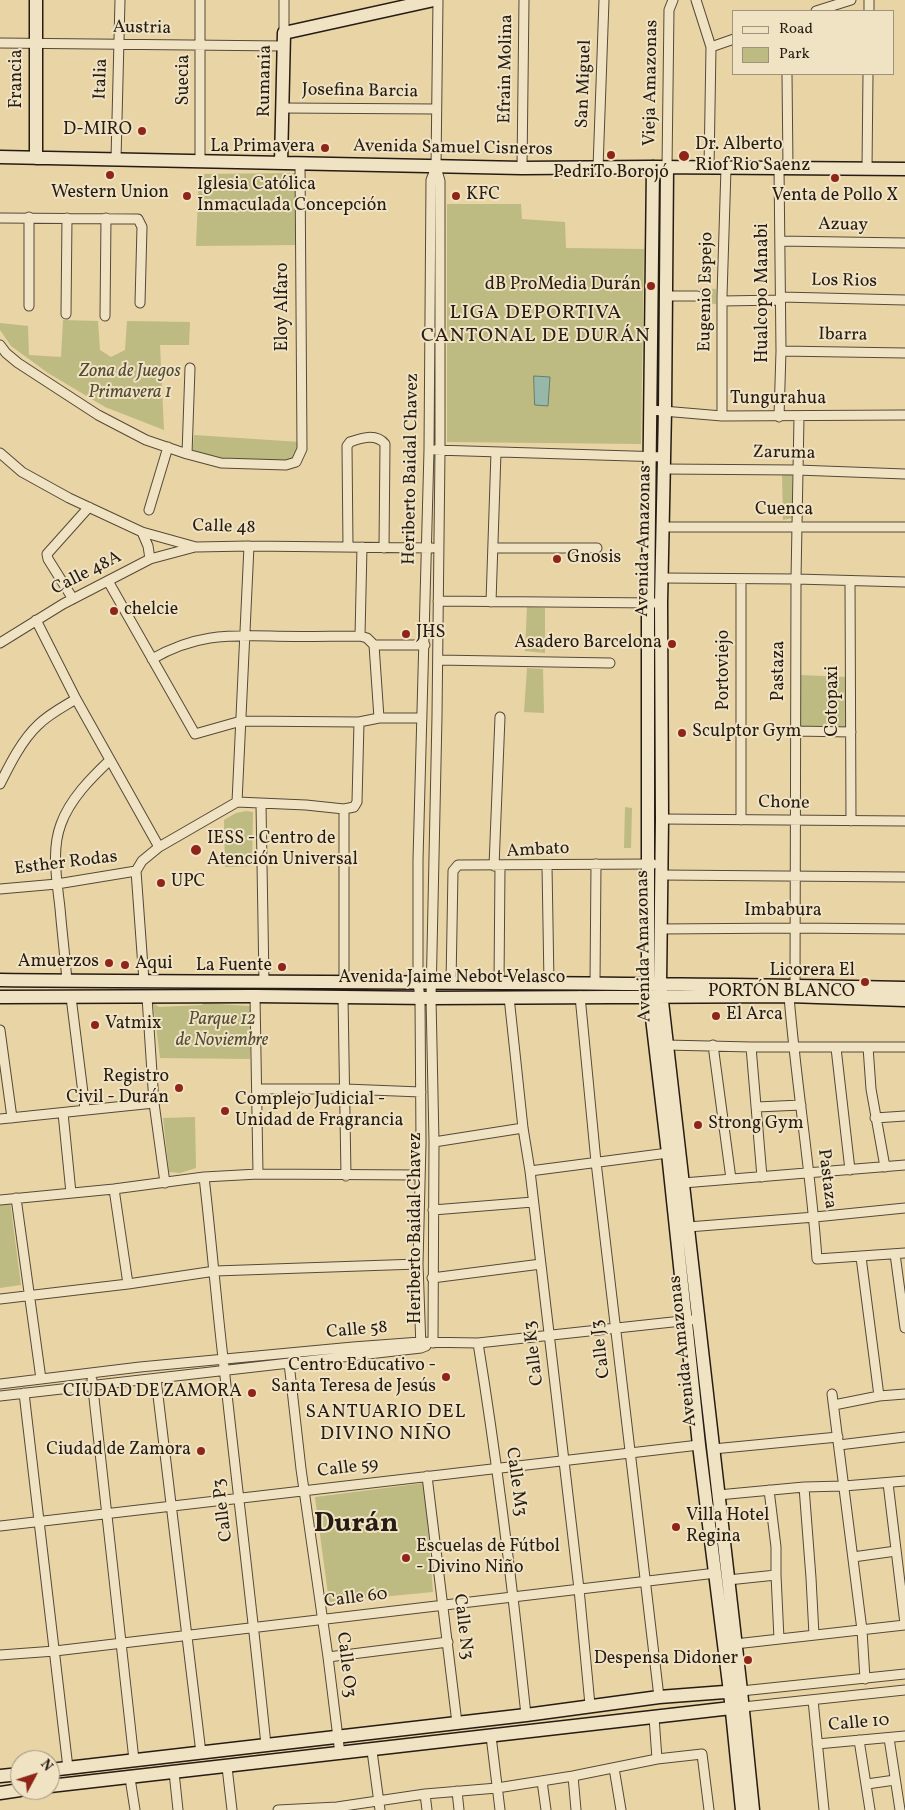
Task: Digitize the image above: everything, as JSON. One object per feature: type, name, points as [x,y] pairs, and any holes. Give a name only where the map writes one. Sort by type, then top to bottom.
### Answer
[{"type":"street","name":"Francia","points":[[36,0],[36,158]]},
{"type":"street","name":"Italia","points":[[116,159],[120,0]]},
{"type":"street","name":"Suecia","points":[[200,0],[200,161]]},
{"type":"street","name":"Rumania","points":[[281,163],[284,0]]},
{"type":"street","points":[[284,33],[434,0]]},
{"type":"street","points":[[436,167],[438,0]]},
{"type":"street","name":"Efrain Molina","points":[[522,168],[524,0]]},
{"type":"street","name":"San Miguel","points":[[598,168],[604,0]]},
{"type":"street","name":"Vieja Amazonas","points":[[666,167],[669,10],[673,0]]},
{"type":"street","points":[[696,0],[711,47],[709,168]]},
{"type":"street","points":[[819,10],[851,0]]},
{"type":"street","points":[[711,47],[732,40]]},
{"type":"street","name":"Austria","points":[[0,43],[284,46]]},
{"type":"street","name":"Hualcopo Manabi","points":[[779,417],[781,351],[780,242],[787,75]]},
{"type":"street","points":[[867,169],[868,75]]},
{"type":"street","name":"Josefina Barcia","points":[[283,108],[436,109]]},
{"type":"street","name":"Avenida Samuel Cisneros","points":[[0,157],[436,167],[905,168]]},
{"type":"street","name":"Eloy Alfaro","points":[[187,454],[221,463],[286,465],[296,462],[302,449],[300,164]]},
{"type":"street","name":"Heriberto Baidal Chavez","points":[[433,1342],[434,1142],[426,998],[418,984],[418,860],[428,548],[430,180],[436,167]]},
{"type":"street","name":"Heriberto Baidal Chavez","points":[[420,1345],[418,1264],[421,1092],[426,998],[431,983],[438,660],[440,181],[436,167]]},
{"type":"street","name":"Avenida Amazonas","points":[[653,167],[648,603],[656,868],[660,928],[654,990],[666,1045],[688,1227],[699,1445],[716,1573],[736,1691]]},
{"type":"street","name":"Avenida Amazonas","points":[[666,167],[662,819],[656,868],[654,990],[668,1153],[713,1449],[735,1644],[742,1810]]},
{"type":"street","name":"Eugenio Espejo","points":[[722,416],[722,301],[726,168]]},
{"type":"street","points":[[29,217],[29,306]]},
{"type":"street","points":[[0,218],[138,219],[141,223],[140,303]]},
{"type":"street","points":[[66,314],[67,218]]},
{"type":"street","points":[[105,316],[106,218]]},
{"type":"street","name":"Azuay","points":[[780,242],[905,243]]},
{"type":"street","points":[[666,296],[698,296]]},
{"type":"street","name":"Los Rios","points":[[722,301],[781,299],[905,300]]},
{"type":"street","points":[[0,345],[18,363],[98,415],[146,440],[187,454],[190,368]]},
{"type":"street","name":"Ibarra","points":[[781,351],[905,353]]},
{"type":"street","name":"Tungurahua","points":[[651,410],[722,416],[905,415]]},
{"type":"street","name":"Pastaza","points":[[799,417],[796,579],[796,876],[792,991],[793,1047],[818,1259],[905,1253]]},
{"type":"street","points":[[348,547],[347,446],[350,442],[369,437],[380,439],[384,444],[384,548]]},
{"type":"street","points":[[148,510],[168,447]]},
{"type":"street","name":"Zaruma","points":[[429,450],[650,456],[663,463],[905,474]]},
{"type":"street","points":[[492,602],[496,452]]},
{"type":"street","name":"Calle 48","points":[[0,454],[22,472],[89,507],[142,532],[196,547],[439,549]]},
{"type":"street","points":[[73,599],[48,559],[47,554],[89,507]]},
{"type":"street","name":"Cuenca","points":[[663,527],[905,528]]},
{"type":"street","points":[[142,532],[148,546],[150,559]]},
{"type":"street","points":[[238,802],[249,546]]},
{"type":"street","name":"Calle 48A","points":[[0,643],[73,599],[150,559],[196,547]]},
{"type":"street","points":[[360,636],[362,547]]},
{"type":"street","points":[[494,548],[597,548]]},
{"type":"street","points":[[663,578],[905,582]]},
{"type":"street","name":"Portoviejo","points":[[741,579],[741,820]]},
{"type":"street","name":"Cotopaxi","points":[[850,580],[851,821]]},
{"type":"street","points":[[108,581],[195,734],[241,721],[359,722],[379,718],[422,718]]},
{"type":"street","points":[[438,601],[662,603]]},
{"type":"street","points":[[36,620],[76,699],[159,847]]},
{"type":"street","points":[[152,659],[185,642],[218,636],[360,636],[367,638],[374,645],[379,718]]},
{"type":"street","points":[[374,645],[425,645]]},
{"type":"street","points":[[438,660],[610,663]]},
{"type":"street","points":[[0,784],[24,742],[37,726],[52,713],[76,699]]},
{"type":"street","points":[[452,983],[453,871],[458,865],[497,866],[500,717]]},
{"type":"street","points":[[144,981],[136,871],[142,861],[159,847],[238,802],[344,809],[354,807],[357,802],[359,722]]},
{"type":"street","points":[[796,731],[851,732]]},
{"type":"street","points":[[67,981],[57,884],[56,843],[61,823],[86,785],[110,760]]},
{"type":"street","points":[[261,804],[264,982]]},
{"type":"street","points":[[344,809],[344,983]]},
{"type":"street","name":"Chone","points":[[662,819],[905,821]]},
{"type":"street","points":[[595,983],[596,864]]},
{"type":"street","name":"Ambato","points":[[499,982],[497,866],[596,864],[796,876],[905,876]]},
{"type":"street","points":[[547,866],[549,983]]},
{"type":"street","name":"Esther Rodas","points":[[0,889],[57,884],[136,871]]},
{"type":"street","name":"Imbabura","points":[[660,928],[905,929]]},
{"type":"street","name":"Avenida Jaime Nebot Velasco","points":[[0,980],[418,984],[499,982],[595,983],[654,990]]},
{"type":"street","name":"Avenida Jaime Nebot Velasco","points":[[0,997],[254,996],[426,998],[580,996],[654,990],[792,991],[905,988]]},
{"type":"street","name":"Avenida Jaime Nebot Velasco","points":[[792,991],[905,1000]]},
{"type":"street","points":[[147,996],[154,1104],[164,1183]]},
{"type":"street","points":[[254,996],[258,1174]]},
{"type":"street","name":"Calle J3","points":[[580,996],[596,1162],[660,1698]]},
{"type":"street","points":[[71,997],[84,1110]]},
{"type":"street","points":[[343,997],[346,1176]]},
{"type":"street","name":"Calle K3","points":[[509,997],[523,1128],[530,1171],[580,1589],[590,1706]]},
{"type":"street","points":[[0,1030],[12,1118]]},
{"type":"street","points":[[666,1045],[836,1048],[905,1047]]},
{"type":"street","points":[[714,1045],[731,1179]]},
{"type":"street","points":[[750,1047],[762,1177]]},
{"type":"street","points":[[868,1047],[875,1118],[885,1166]]},
{"type":"street","points":[[836,1048],[850,1170]]},
{"type":"street","points":[[257,1089],[345,1089],[421,1092]]},
{"type":"street","points":[[0,1119],[154,1104]]},
{"type":"street","points":[[756,1107],[801,1105]]},
{"type":"street","points":[[63,1112],[71,1193]]},
{"type":"street","points":[[875,1118],[905,1116]]},
{"type":"street","points":[[434,1142],[523,1128]]},
{"type":"street","points":[[530,1171],[668,1153]]},
{"type":"street","points":[[683,1183],[905,1165]]},
{"type":"street","points":[[0,1200],[114,1189],[204,1177],[258,1174],[420,1175]]},
{"type":"street","name":"Calle P3","points":[[204,1177],[223,1360],[255,1627],[266,1745]]},
{"type":"street","points":[[114,1189],[128,1284]]},
{"type":"street","points":[[16,1198],[28,1296],[41,1379]]},
{"type":"street","points":[[434,1210],[533,1202]]},
{"type":"street","points":[[688,1227],[814,1218],[905,1208]]},
{"type":"street","points":[[895,1254],[905,1323]]},
{"type":"street","points":[[861,1257],[879,1396]]},
{"type":"street","points":[[0,1299],[128,1284],[215,1271],[418,1264]]},
{"type":"street","points":[[432,1278],[541,1264]]},
{"type":"street","points":[[433,1342],[478,1343],[616,1330],[692,1320]]},
{"type":"street","name":"Calle 58","points":[[0,1396],[290,1363],[433,1342]]},
{"type":"street","name":"Calle M3","points":[[478,1343],[513,1597],[526,1715]]},
{"type":"street","name":"Calle 58","points":[[0,1384],[140,1367],[420,1345]]},
{"type":"street","name":"Calle O3","points":[[290,1363],[304,1491],[340,1754]]},
{"type":"street","points":[[91,1374],[134,1760]]},
{"type":"street","points":[[156,1379],[201,1753]]},
{"type":"street","points":[[24,1392],[68,1768]]},
{"type":"street","points":[[832,1394],[862,1630],[865,1679]]},
{"type":"street","points":[[834,1405],[879,1396],[905,1394]]},
{"type":"street","points":[[713,1449],[905,1436]]},
{"type":"street","name":"Calle 59","points":[[0,1526],[699,1445]]},
{"type":"street","name":"Calle N3","points":[[428,1476],[457,1723]]},
{"type":"street","points":[[718,1494],[905,1481]]},
{"type":"street","points":[[735,1644],[905,1625],[902,1584],[888,1483]]},
{"type":"street","points":[[804,1487],[814,1635]]},
{"type":"street","points":[[769,1490],[776,1547],[779,1639]]},
{"type":"street","points":[[853,1556],[896,1551]]},
{"type":"street","name":"Calle 60","points":[[0,1655],[122,1643],[716,1573]]},
{"type":"street","points":[[728,1580],[776,1574]]},
{"type":"street","points":[[328,1657],[448,1642]]},
{"type":"street","points":[[60,1769],[660,1698],[905,1674]]},
{"type":"street","points":[[60,1785],[372,1751],[737,1707],[905,1690]]},
{"type":"street","points":[[812,1700],[824,1810]]},
{"type":"street","name":"Avenida Amazonas","points":[[737,1707],[753,1810]]},
{"type":"street","points":[[654,1717],[656,1759]]},
{"type":"street","points":[[491,1736],[500,1810]]},
{"type":"street","name":"Calle 10","points":[[817,1744],[905,1736]]},
{"type":"street","points":[[889,1738],[900,1810]]},
{"type":"street","points":[[859,1740],[870,1810]]},
{"type":"street","points":[[372,1751],[379,1806]]},
{"type":"street","points":[[281,1810],[379,1806],[424,1794],[542,1782],[656,1759],[702,1754],[708,1810]]},
{"type":"street","points":[[227,1767],[232,1810]]},
{"type":"street","points":[[614,1768],[620,1810]]},
{"type":"street","points":[[174,1772],[178,1810]]},
{"type":"street","points":[[572,1776],[576,1810]]},
{"type":"street","points":[[130,1778],[135,1810]]},
{"type":"street","points":[[867,1784],[895,1780]]},
{"type":"street","points":[[542,1782],[546,1810]]},
{"type":"street","points":[[457,1791],[459,1810]]},
{"type":"street","points":[[424,1794],[427,1810]]},
{"type":"green space","points":[[296,173],[296,245],[196,246],[199,174]]},
{"type":"green space","name":"LIGA DEPORTIVA CANTONAL DE DURÁN","points":[[447,204],[521,204],[522,219],[565,222],[566,248],[644,249],[641,444],[447,442]]},
{"type":"green space","points":[[700,288],[716,289],[716,304],[700,303]]},
{"type":"green space","name":"Zona de Juegos Primavera 1","points":[[63,320],[98,321],[100,350],[111,357],[125,350],[127,321],[190,322],[189,345],[160,345],[164,430],[105,407],[48,373],[11,346],[0,330],[0,323],[28,326],[29,355],[61,357]]},
{"type":"green space","points":[[194,435],[300,442],[296,462],[243,464],[192,455]]},
{"type":"green space","points":[[782,475],[792,475],[792,518],[783,520]]},
{"type":"green space","points":[[527,607],[545,608],[545,653],[525,651]]},
{"type":"green space","points":[[527,668],[543,669],[544,713],[524,712]]},
{"type":"green space","points":[[800,675],[847,677],[846,727],[800,727]]},
{"type":"green space","points":[[625,807],[632,808],[631,848],[624,848]]},
{"type":"green space","points":[[253,812],[252,866],[225,867],[224,820],[236,813]]},
{"type":"green space","name":"Parque 12 de Noviembre","points":[[153,1003],[159,1007],[202,1005],[204,1003],[250,1006],[250,1059],[160,1058]]},
{"type":"green space","points":[[195,1117],[196,1168],[180,1173],[169,1172],[163,1118]]},
{"type":"green space","points":[[10,1201],[21,1285],[0,1288],[0,1202]]},
{"type":"green space","points":[[424,1483],[433,1592],[329,1602],[315,1497]]},
{"type":"shaded area","points":[[534,376],[550,377],[548,406],[535,405]]},
{"type":"place","name":"D-MIRO","points":[[142,131]]},
{"type":"place","name":"La Primavera","points":[[325,148]]},
{"type":"place","name":"PedriTo Borojó","points":[[611,155]]},
{"type":"place","name":"Dr. Alberto Riof Rio Saenz","points":[[684,156]]},
{"type":"place","name":"Western Union","points":[[110,175]]},
{"type":"place","name":"Venta de Pollo X","points":[[835,178]]},
{"type":"place","name":"Iglesia Católica Inmaculada Concepción","points":[[187,196]]},
{"type":"place","name":"KFC","points":[[456,196]]},
{"type":"place","name":"dB ProMedia Durán","points":[[651,286]]},
{"type":"place","name":"Gnosis","points":[[557,559]]},
{"type":"place","name":"chelcie","points":[[114,611]]},
{"type":"place","name":"JHS","points":[[406,634]]},
{"type":"place","name":"Asadero Barcelona","points":[[672,644]]},
{"type":"place","name":"Sculptor Gym","points":[[682,733]]},
{"type":"place","name":"IESS - Centro de Atención Universal","points":[[196,850]]},
{"type":"place","name":"UPC","points":[[161,883]]},
{"type":"place","name":"Amuerzos","points":[[109,963]]},
{"type":"place","name":"Aqui","points":[[125,965]]},
{"type":"place","name":"La Fuente","points":[[282,967]]},
{"type":"place","name":"Licorera El PORTÓN BLANCO","points":[[865,982]]},
{"type":"place","name":"El Arca","points":[[716,1016]]},
{"type":"place","name":"Vatmix","points":[[95,1025]]},
{"type":"place","name":"Registro Civil - Durán","points":[[179,1088]]},
{"type":"place","name":"Complejo Judicial - Unidad de Fragrancia","points":[[225,1111]]},
{"type":"place","name":"Strong Gym","points":[[698,1125]]},
{"type":"place","name":"Centro Educativo - Santa Teresa de Jesús","points":[[446,1377]]},
{"type":"place","name":"CIUDAD DE ZAMORA","points":[[252,1393]]},
{"type":"place","name":"Ciudad de Zamora","points":[[201,1451]]},
{"type":"place","name":"Villa Hotel Regina","points":[[676,1527]]},
{"type":"place","name":"Escuelas de Fútbol - Divino Niño","points":[[406,1558]]},
{"type":"place","name":"Despensa Didoner","points":[[748,1660]]},
{"type":"district","name":"LIGA DEPORTIVA CANTONAL DE DURÁN","points":[[536,326]]},
{"type":"district","name":"SANTUARIO DEL DIVINO NIÑO","points":[[386,1425]]},
{"type":"district","name":"Durán","points":[[356,1526]]}]
